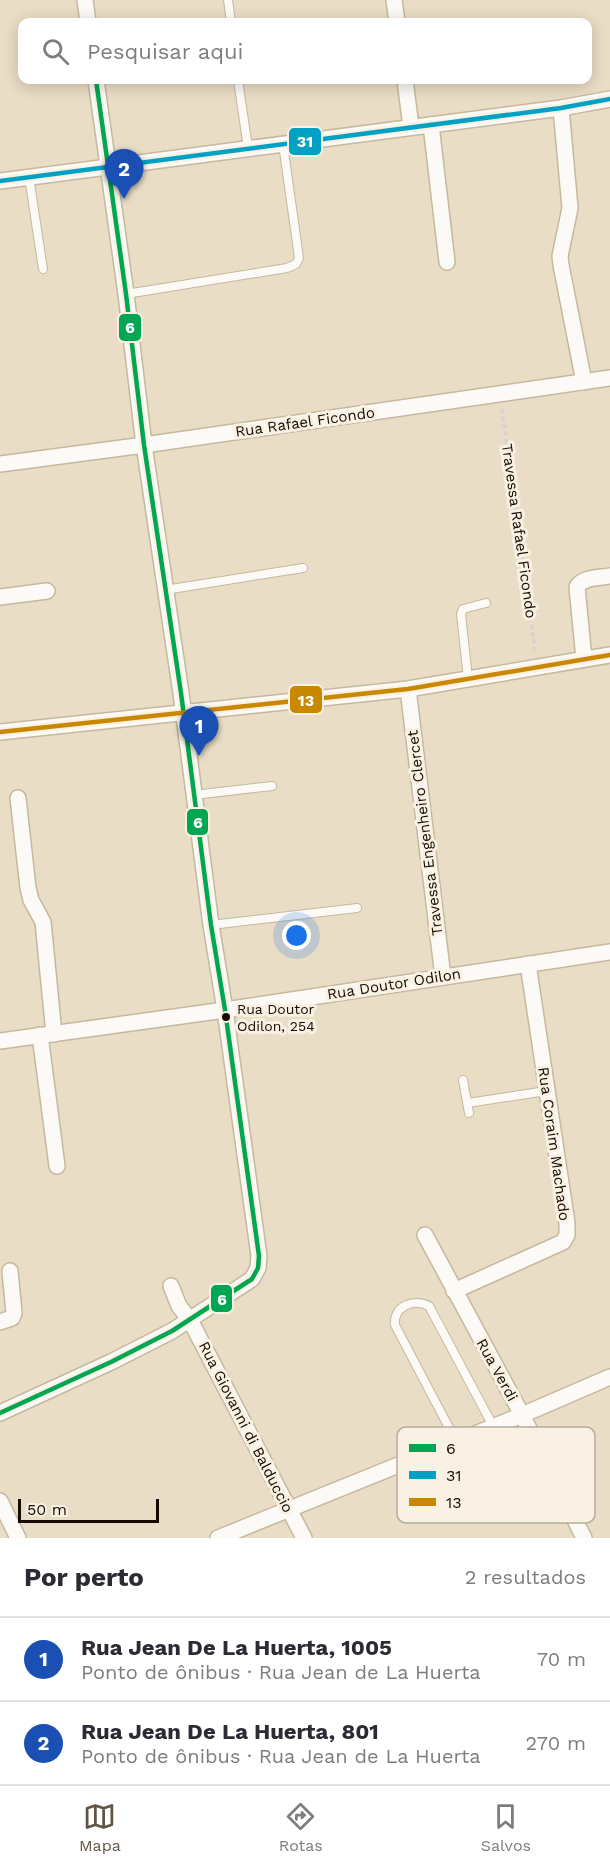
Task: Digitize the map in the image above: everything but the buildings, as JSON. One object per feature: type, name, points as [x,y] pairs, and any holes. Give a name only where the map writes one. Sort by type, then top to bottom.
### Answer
[{"type":"street","points":[[85,0],[87,18]]},
{"type":"street","points":[[394,0],[396,18]]},
{"type":"street","points":[[0,1413],[172,1331],[252,1279],[258,1268],[259,1256],[144,445],[126,294],[97,84]]},
{"type":"street","points":[[406,84],[411,127]]},
{"type":"street","points":[[0,181],[561,108],[610,99]]},
{"type":"street","points":[[561,108],[570,208],[560,256],[584,382]]},
{"type":"street","points":[[431,125],[447,262]]},
{"type":"street","name":"Rua Rafael Ficondo","points":[[0,464],[610,378]]},
{"type":"street","points":[[584,659],[577,587],[585,580],[610,576]]},
{"type":"street","points":[[0,597],[47,591]]},
{"type":"street","points":[[0,732],[408,689],[610,655]]},
{"type":"street","name":"Travessa Engenheiro Clercet","points":[[408,689],[443,977]]},
{"type":"street","points":[[18,798],[28,888],[31,900],[43,922],[47,1034],[57,1166]]},
{"type":"street","name":"Rua Doutor Odilon","points":[[0,1041],[225,1010],[610,952]]},
{"type":"street","name":"Rua Coraim Machado","points":[[454,1291],[562,1242],[567,1235],[528,964]]},
{"type":"street","name":"Rua Verdi","points":[[425,1235],[528,1427]]},
{"type":"street","points":[[0,1322],[12,1318],[14,1313],[10,1271]]},
{"type":"street","name":"Rua Giovanni di Balduccio","points":[[171,1286],[179,1306],[190,1320],[304,1538]]},
{"type":"street","points":[[493,1426],[610,1377]]},
{"type":"street","points":[[218,1538],[397,1465]]},
{"type":"street","points":[[0,1500],[18,1538]]},
{"type":"street","name":"Rua Verdi","points":[[576,1523],[584,1538]]},
{"type":"lane","points":[[228,0],[230,18]]},
{"type":"lane","points":[[239,84],[248,148]]},
{"type":"lane","points":[[126,294],[287,268],[296,264],[299,258],[283,144]]},
{"type":"lane","points":[[29,177],[43,269]]},
{"type":"lane","points":[[165,590],[303,568]]},
{"type":"lane","points":[[468,679],[463,609],[486,603]]},
{"type":"lane","points":[[194,795],[272,786]]},
{"type":"lane","points":[[211,925],[357,908]]},
{"type":"lane","points":[[464,1080],[469,1113]]},
{"type":"lane","points":[[468,1104],[546,1091]]},
{"type":"lane","points":[[449,1427],[395,1325],[397,1313],[408,1304],[420,1301],[429,1306],[493,1426]]},
{"type":"path","name":"Travessa Rafael Ficondo","points":[[500,394],[538,667]]},
{"type":"transit line","name":"6","points":[[0,1413],[172,1331],[252,1279],[258,1268],[259,1256],[211,925],[181,693],[144,445],[126,294],[97,84]]},
{"type":"transit line","name":"31","points":[[0,181],[561,108],[610,99]]},
{"type":"transit line","name":"13","points":[[0,732],[408,689],[610,655]]},
{"type":"place","name":"Rua Jean De La Huerta, 801","points":[[124,199]]},
{"type":"place","name":"Rua Jean De La Huerta, 1005","points":[[199,756]]},
{"type":"place","name":"Rua Doutor Odilon, 254","points":[[226,1017]]}]
